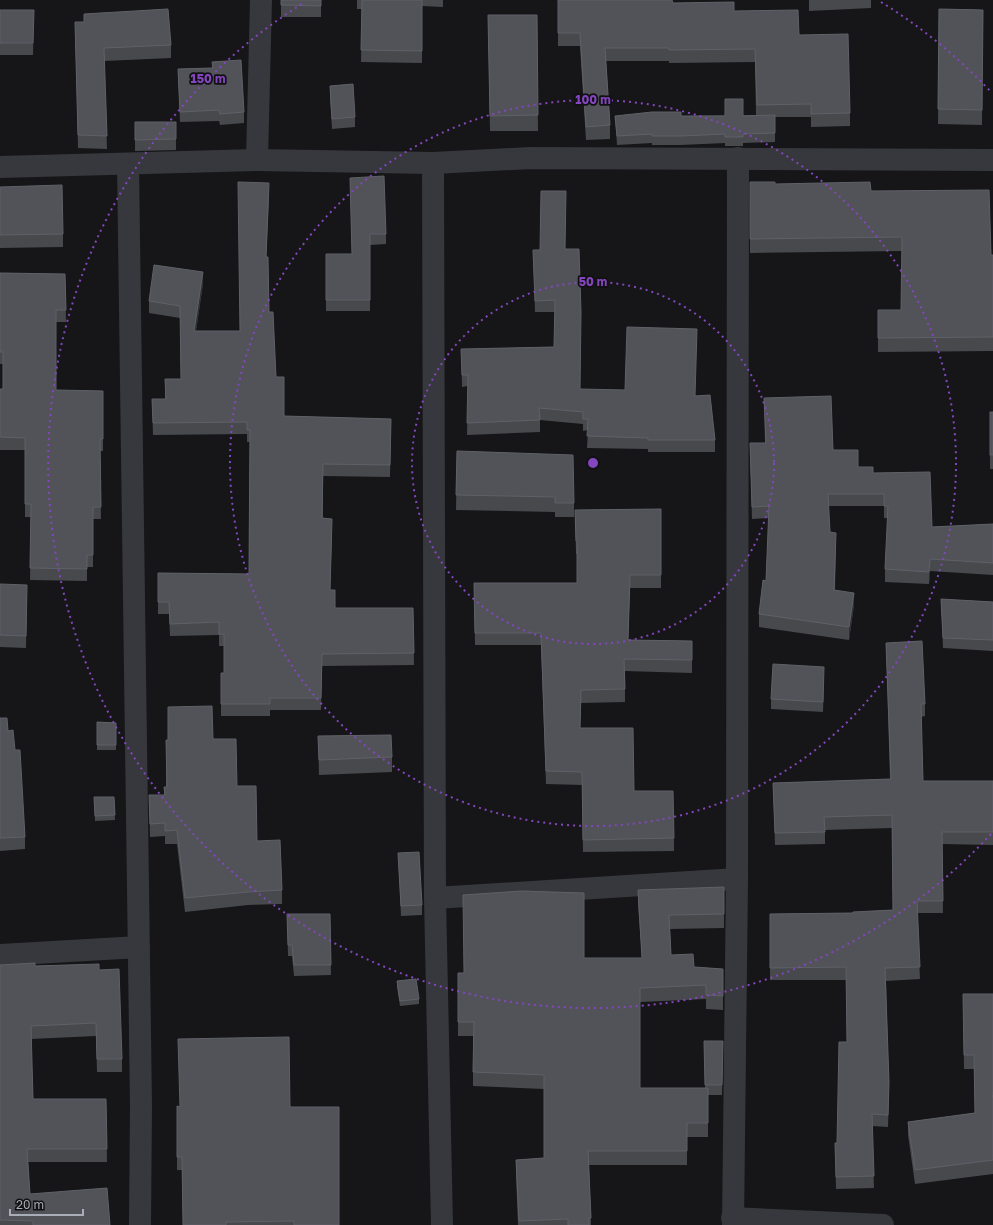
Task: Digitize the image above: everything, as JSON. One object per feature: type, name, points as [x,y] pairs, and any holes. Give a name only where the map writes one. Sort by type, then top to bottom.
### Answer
[{"type":"street","points":[[257,160],[261,0]]},
{"type":"street","points":[[0,167],[257,160],[433,162],[531,158],[993,160]]},
{"type":"street","points":[[738,158],[737,879],[733,1221],[883,1225]]},
{"type":"street","points":[[433,162],[436,898],[442,1225]]},
{"type":"street","points":[[128,164],[142,1106],[140,1225]]},
{"type":"street","points":[[436,898],[737,879]]},
{"type":"street","points":[[0,955],[139,947]]},
{"type":"building","points":[[281,0],[321,0],[321,6],[281,5]]},
{"type":"building","points":[[362,0],[422,0],[422,51],[361,50]]},
{"type":"building","points":[[558,0],[672,0],[673,3],[734,2],[734,11],[798,10],[799,35],[848,34],[850,113],[811,114],[811,104],[757,105],[755,49],[669,50],[669,48],[605,48],[610,125],[586,127],[580,33],[558,33]]},
{"type":"building","points":[[168,9],[171,45],[104,48],[107,136],[78,135],[75,22],[84,22],[84,14]]},
{"type":"building","points":[[939,9],[983,10],[982,110],[938,109]]},
{"type":"building","points":[[0,10],[34,10],[33,43],[0,43]]},
{"type":"building","points":[[488,15],[537,15],[538,115],[490,116]]},
{"type":"building","points":[[241,60],[244,112],[220,114],[219,110],[180,112],[178,69],[213,68],[212,62]]},
{"type":"building","points":[[353,84],[355,117],[332,119],[330,86]]},
{"type":"building","points":[[725,99],[743,99],[743,116],[775,115],[775,133],[743,134],[743,137],[725,137],[725,134],[652,136],[652,134],[617,136],[615,116],[652,112],[681,112],[681,116],[725,116]]},
{"type":"building","points":[[135,122],[176,122],[176,139],[135,140]]},
{"type":"building","points":[[384,176],[386,234],[370,234],[370,300],[326,300],[326,254],[352,254],[350,178]]},
{"type":"building","points":[[238,182],[269,183],[266,257],[268,257],[269,312],[273,312],[276,377],[284,377],[284,416],[391,419],[390,465],[323,464],[322,518],[332,519],[330,590],[335,590],[335,608],[413,608],[414,653],[322,654],[321,698],[270,698],[270,704],[221,704],[221,673],[224,673],[224,634],[219,634],[219,622],[170,624],[169,602],[158,602],[158,573],[249,574],[250,430],[247,430],[247,422],[153,423],[152,399],[166,399],[165,379],[181,379],[180,306],[149,301],[154,265],[203,272],[194,331],[240,331]]},
{"type":"building","points":[[750,182],[775,182],[775,184],[870,182],[871,191],[989,190],[991,255],[993,255],[993,337],[878,338],[878,310],[901,310],[902,237],[750,239]]},
{"type":"building","points":[[62,185],[63,234],[0,235],[0,187]]},
{"type":"building","points":[[541,191],[566,191],[565,249],[579,249],[581,312],[580,389],[625,390],[627,327],[697,329],[695,396],[710,395],[715,440],[648,440],[648,438],[587,436],[588,419],[583,419],[583,412],[539,408],[540,420],[467,423],[468,375],[462,375],[461,349],[554,347],[555,300],[535,301],[533,250],[540,250]]},
{"type":"building","points":[[0,273],[65,274],[66,310],[56,310],[56,390],[103,391],[103,439],[100,439],[101,507],[93,507],[93,555],[87,555],[87,569],[30,568],[31,504],[25,504],[25,438],[0,437],[0,389],[3,389],[3,352],[0,352]]},
{"type":"building","points":[[831,396],[833,450],[858,450],[858,467],[873,467],[873,473],[930,472],[932,527],[993,524],[993,563],[930,559],[929,572],[885,569],[888,506],[884,506],[884,494],[828,494],[830,532],[836,533],[834,590],[854,593],[849,627],[759,614],[763,580],[766,581],[769,506],[752,507],[750,443],[766,443],[764,398]]},
{"type":"building","points":[[990,412],[993,412],[993,455],[990,455]]},
{"type":"building","points":[[457,451],[573,455],[574,503],[555,503],[555,497],[456,495]]},
{"type":"building","points":[[661,509],[661,575],[630,575],[628,640],[692,641],[692,660],[624,659],[625,689],[581,690],[580,728],[633,728],[634,791],[673,791],[674,838],[583,840],[582,772],[546,771],[541,633],[475,633],[474,583],[577,583],[575,510]]},
{"type":"building","points":[[0,584],[27,585],[26,636],[0,635]]},
{"type":"building","points":[[941,599],[993,602],[993,640],[943,638]]},
{"type":"building","points":[[922,641],[925,704],[921,704],[923,781],[993,781],[993,832],[942,832],[943,901],[917,901],[920,967],[885,968],[889,1082],[888,1115],[872,1114],[874,1176],[836,1177],[835,1143],[837,1143],[839,1042],[847,1042],[846,967],[770,968],[770,914],[853,913],[893,910],[892,815],[824,817],[825,832],[775,833],[773,783],[891,779],[886,643]]},
{"type":"building","points":[[773,664],[824,667],[823,702],[771,699]]},
{"type":"building","points":[[212,706],[213,739],[236,739],[237,786],[256,786],[257,841],[280,840],[282,890],[185,898],[177,830],[165,831],[165,823],[150,824],[149,795],[165,795],[164,787],[167,787],[166,740],[168,740],[168,707]]},
{"type":"building","points":[[0,718],[7,718],[8,731],[13,730],[15,750],[20,750],[25,837],[0,838]]},
{"type":"building","points":[[97,722],[116,723],[116,745],[97,745]]},
{"type":"building","points":[[391,735],[392,757],[319,760],[318,736]]},
{"type":"building","points":[[94,797],[114,797],[115,815],[95,816]]},
{"type":"building","points":[[419,852],[422,905],[401,906],[398,853]]},
{"type":"building","points":[[724,887],[724,914],[669,915],[671,955],[693,954],[694,967],[723,969],[723,996],[706,995],[706,985],[640,988],[640,1088],[708,1088],[708,1123],[687,1123],[687,1151],[588,1151],[591,1218],[589,1218],[589,1225],[568,1225],[568,1219],[519,1221],[516,1160],[544,1158],[544,1075],[473,1072],[474,1022],[458,1022],[458,973],[464,973],[463,895],[521,891],[584,893],[584,958],[642,958],[638,890]]},
{"type":"building","points":[[287,914],[330,914],[331,965],[294,965],[292,945],[288,945]]},
{"type":"building","points":[[35,963],[35,966],[99,964],[99,970],[119,969],[122,1059],[97,1059],[96,1023],[31,1026],[33,1099],[106,1099],[107,1149],[27,1149],[30,1194],[107,1188],[110,1225],[33,1225],[33,1221],[0,1220],[0,965]]},
{"type":"building","points":[[416,979],[419,999],[400,1001],[397,981]]},
{"type":"building","points":[[963,994],[993,994],[993,1160],[915,1170],[908,1122],[975,1113],[974,1055],[964,1055]]},
{"type":"building","points":[[289,1037],[290,1107],[339,1107],[339,1225],[294,1225],[294,1221],[226,1222],[226,1225],[183,1225],[182,1157],[177,1157],[177,1106],[180,1107],[178,1039]]},
{"type":"building","points":[[704,1041],[723,1041],[722,1085],[705,1085]]}]
